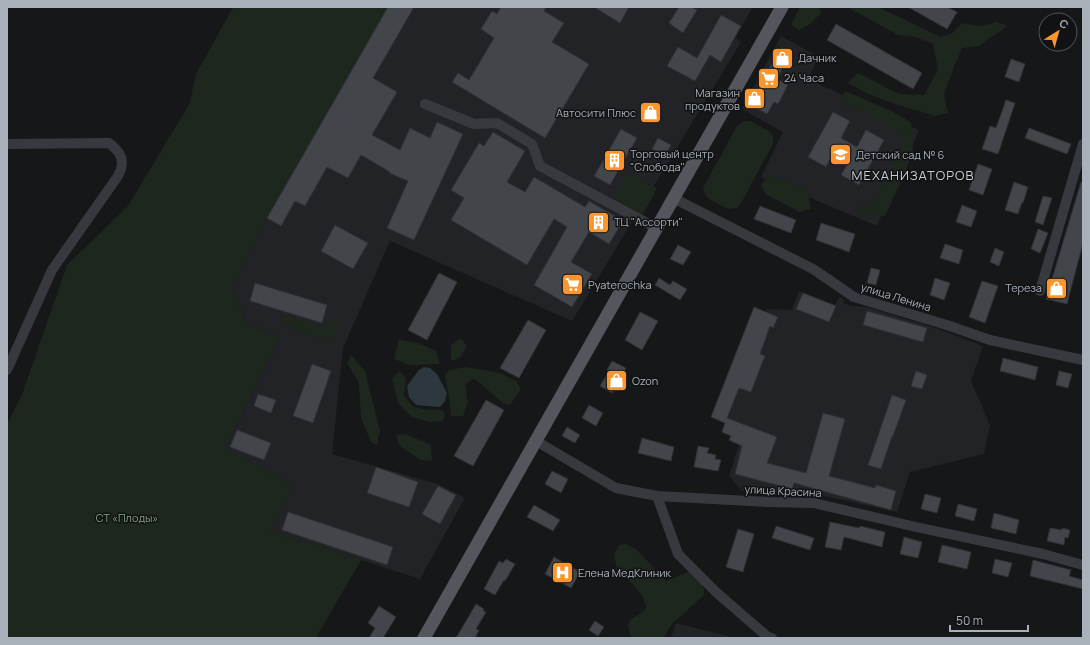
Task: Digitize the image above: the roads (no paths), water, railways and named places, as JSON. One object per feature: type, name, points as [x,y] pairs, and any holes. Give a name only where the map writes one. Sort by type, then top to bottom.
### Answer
[{"type":"main road","points":[[424,638],[782,7]]},
{"type":"street","points":[[425,104],[474,124],[497,123],[532,144],[540,166],[656,228]]},
{"type":"street","points":[[7,144],[109,143],[117,149],[122,159],[122,168],[118,176],[52,270],[7,370]]},
{"type":"street","points":[[1040,291],[1083,144]]},
{"type":"street","name":"улица Ленина","points":[[673,198],[813,269],[854,297],[950,326],[990,340],[1083,360]]},
{"type":"street","name":"улица Красина","points":[[536,441],[616,488],[657,496],[814,503],[916,527],[1044,554],[1083,565]]},
{"type":"street","points":[[657,496],[678,554],[717,593],[768,637],[772,638]]},
{"type":"place","name":"Дачник","points":[[782,58]]},
{"type":"place","name":"24 Часа","points":[[769,78]]},
{"type":"place","name":"Магазин продуктов","points":[[755,99]]},
{"type":"place","name":"Автосити Плюс","points":[[651,113]]},
{"type":"place","name":"Детский сад № 6","points":[[840,155]]},
{"type":"place","name":"Торговый центр \"Слобода\"","points":[[614,160]]},
{"type":"place","name":"ТЦ \"Ассорти\"","points":[[599,222]]},
{"type":"place","name":"Pyaterochka","points":[[573,285]]},
{"type":"place","name":"Тереза","points":[[1057,288]]},
{"type":"place","name":"Ozon","points":[[616,381]]},
{"type":"place","name":"Елена МедКлиник","points":[[562,573]]},
{"type":"district","name":"МЕХАНИЗАТОРОВ","points":[[913,175]]},
{"type":"park label","name":"СТ «Плоды»","points":[[127,518]]}]
